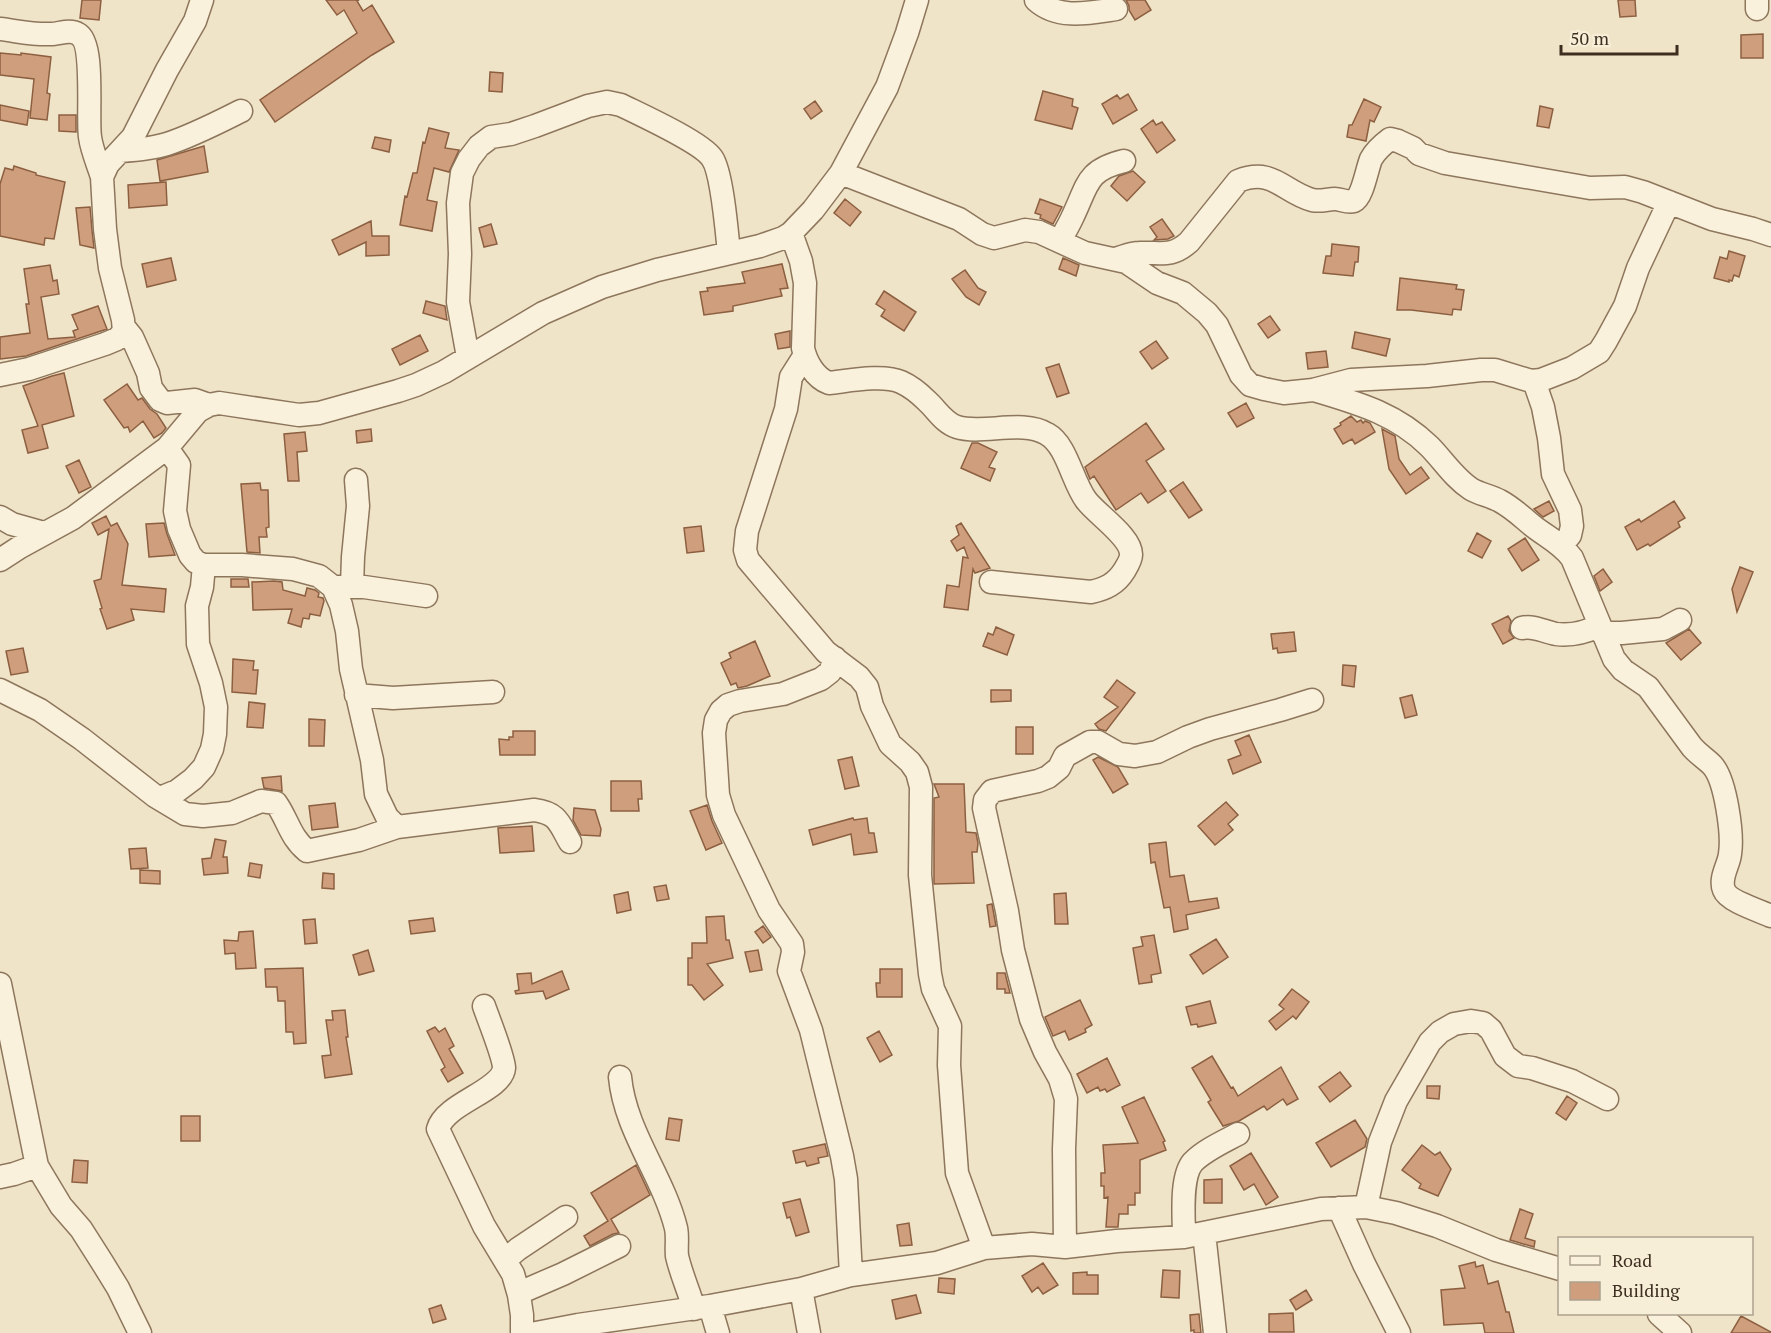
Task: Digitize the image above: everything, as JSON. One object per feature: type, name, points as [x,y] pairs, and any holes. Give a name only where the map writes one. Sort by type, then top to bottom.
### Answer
[{"type":"street","points":[[102,177],[108,164],[133,137],[195,21],[202,0]]},
{"type":"street","points":[[0,560],[73,518],[167,448],[198,411],[209,405],[219,403],[299,415],[319,413],[416,385],[444,372],[543,313],[602,287],[657,270],[771,243],[792,233],[841,173],[887,87],[917,0]]},
{"type":"street","points":[[1036,0],[1062,14],[1116,9]]},
{"type":"street","points":[[0,30],[47,35],[78,33],[87,45],[90,138],[102,177],[110,268],[124,327],[124,332],[117,339],[105,344],[29,369],[0,375]]},
{"type":"street","points":[[468,357],[458,302],[460,254],[458,203],[462,173],[479,146],[491,137],[511,134],[588,106],[607,102],[621,105],[698,146],[712,158],[718,173],[729,253]]},
{"type":"street","points":[[120,151],[166,144],[241,111]]},
{"type":"street","points":[[1115,259],[1136,253],[1180,251],[1190,242],[1238,181],[1248,177],[1258,176],[1281,183],[1311,199],[1355,201],[1360,196],[1371,159],[1378,149],[1390,139],[1413,148],[1419,154],[1445,163],[1590,188],[1624,188],[1644,192],[1712,219],[1771,235]]},
{"type":"street","points":[[1060,242],[1089,181],[1103,168],[1124,161]]},
{"type":"street","points":[[841,173],[959,219],[982,234],[994,238],[1025,230],[1039,232],[1085,253],[1126,262],[1156,283],[1183,293],[1201,308],[1216,325],[1241,375],[1250,385],[1284,393],[1313,390],[1351,380],[1427,376],[1481,370],[1495,370],[1534,381],[1572,368],[1599,352],[1606,341],[1625,306],[1638,268],[1669,202]]},
{"type":"street","points":[[792,233],[805,282],[803,348],[816,375],[829,383],[878,379],[902,382],[926,400],[951,425],[960,428],[1013,427],[1040,430],[1050,435],[1060,445],[1085,499],[1130,547],[1131,557],[1123,573],[1104,590],[1091,592],[991,582]]},
{"type":"street","points":[[124,327],[132,337],[148,372],[151,388],[160,400],[167,403],[195,400],[209,405]]},
{"type":"street","points":[[805,355],[791,377],[786,409],[747,531],[745,550],[747,560],[826,652],[859,677],[867,687],[872,706],[890,744],[910,762],[917,772],[921,787],[920,875],[933,989],[950,1026],[949,1065],[955,1162],[963,1192],[984,1248]]},
{"type":"street","points":[[1534,381],[1543,407],[1553,474],[1570,510],[1572,526],[1570,535],[1561,546]]},
{"type":"street","points":[[1313,390],[1371,407],[1400,422],[1427,444],[1459,480],[1472,490],[1498,500],[1518,512],[1566,549],[1572,558],[1614,659],[1623,670],[1648,687],[1692,747],[1713,766],[1721,780],[1732,839],[1723,889],[1736,901],[1771,916]]},
{"type":"street","points":[[167,448],[179,465],[175,511],[190,555],[196,562],[204,565],[293,569],[319,576],[342,586],[426,596]]},
{"type":"street","points":[[356,480],[358,506],[353,556],[342,586],[341,605],[356,695],[372,760],[376,794],[387,817],[397,827]]},
{"type":"street","points":[[0,517],[12,524],[44,533]]},
{"type":"street","points":[[160,798],[177,791],[204,767],[212,749],[215,734],[216,707],[198,644],[197,606],[204,565]]},
{"type":"street","points":[[1522,628],[1532,627],[1564,635],[1601,630],[1622,633],[1663,629],[1680,620]]},
{"type":"street","points":[[835,658],[830,672],[820,679],[783,694],[728,705],[716,720],[714,733],[718,795],[724,815],[769,910],[792,944],[793,952],[789,971],[811,1030],[842,1156],[846,1179],[851,1275]]},
{"type":"street","points":[[0,690],[40,710],[185,814],[203,816],[232,813],[261,801],[276,803],[283,812],[297,843],[307,851],[359,840],[397,827],[534,810],[547,812],[556,817],[570,842]]},
{"type":"street","points":[[356,695],[393,698],[493,693]]},
{"type":"street","points":[[1065,1247],[1066,1099],[1060,1079],[1031,1019],[1013,950],[1007,910],[984,808],[985,800],[992,791],[1048,777],[1059,768],[1065,756],[1090,742],[1098,742],[1119,754],[1135,756],[1157,752],[1210,729],[1312,700]]},
{"type":"street","points":[[0,984],[37,1166],[61,1206],[81,1229],[102,1262],[118,1288],[140,1333]]},
{"type":"street","points":[[484,1006],[504,1068],[501,1076],[487,1088],[445,1116],[438,1129],[484,1226],[513,1274],[519,1293],[522,1333]]},
{"type":"street","points":[[1366,1207],[1380,1142],[1396,1101],[1430,1042],[1440,1032],[1454,1024],[1471,1021],[1483,1023],[1491,1030],[1505,1056],[1518,1066],[1532,1068],[1572,1081],[1607,1099]]},
{"type":"street","points":[[620,1077],[627,1112],[655,1171],[676,1228],[678,1256],[702,1308],[718,1333]]},
{"type":"street","points":[[1215,1333],[1194,1235],[1184,1204],[1187,1174],[1192,1163],[1238,1134]]},
{"type":"street","points":[[0,1178],[37,1166]]},
{"type":"street","points":[[536,1333],[702,1308],[801,1288],[851,1275],[937,1263],[984,1248],[1032,1244],[1065,1247],[1194,1235],[1321,1209],[1366,1207],[1396,1213],[1437,1226],[1496,1250],[1558,1268]]},
{"type":"street","points":[[1339,1208],[1399,1333]]},
{"type":"street","points":[[505,1260],[566,1217]]},
{"type":"street","points":[[519,1293],[619,1246]]},
{"type":"street","points":[[801,1288],[809,1333]]},
{"type":"street","points":[[1660,1315],[1680,1333]]},
{"type":"building","points":[[82,0],[101,0],[99,20],[80,18]]},
{"type":"building","points":[[326,0],[359,0],[357,1],[363,11],[372,5],[394,42],[275,122],[260,100],[357,33],[344,10],[337,15]]},
{"type":"building","points":[[1126,0],[1145,0],[1151,10],[1135,20]]},
{"type":"building","points":[[1618,0],[1635,0],[1636,16],[1620,17]]},
{"type":"building","points":[[1763,34],[1763,58],[1741,58],[1741,35]]},
{"type":"building","points":[[0,53],[51,57],[47,120],[30,118],[34,79],[0,75]]},
{"type":"building","points":[[490,72],[503,73],[502,92],[489,91]]},
{"type":"building","points":[[1043,91],[1073,99],[1072,106],[1078,108],[1072,129],[1035,120]]},
{"type":"building","points":[[1128,94],[1137,110],[1113,124],[1102,104],[1117,95],[1120,99]]},
{"type":"building","points":[[1364,99],[1381,107],[1374,122],[1370,120],[1366,141],[1347,137],[1349,125],[1352,125]]},
{"type":"building","points":[[815,101],[822,111],[811,119],[804,109]]},
{"type":"building","points":[[0,105],[29,111],[27,125],[0,120]]},
{"type":"building","points":[[1540,106],[1553,109],[1549,128],[1537,126]]},
{"type":"building","points":[[59,115],[76,115],[76,132],[59,131]]},
{"type":"building","points":[[1153,120],[1156,125],[1162,122],[1175,140],[1157,153],[1141,129]]},
{"type":"building","points":[[429,128],[449,133],[445,148],[459,150],[449,172],[434,168],[427,200],[437,202],[432,231],[400,225],[405,196],[407,197],[413,173],[417,173],[423,142],[425,143]]},
{"type":"building","points":[[375,137],[391,140],[389,152],[372,148]]},
{"type":"building","points":[[204,146],[208,172],[160,181],[157,160]]},
{"type":"building","points":[[14,166],[36,173],[36,175],[65,182],[54,239],[45,238],[44,245],[0,236],[0,184],[5,168],[13,170]]},
{"type":"building","points":[[1133,171],[1145,182],[1127,201],[1111,186],[1119,176]]},
{"type":"building","points":[[166,182],[167,205],[129,208],[128,185]]},
{"type":"building","points":[[845,199],[861,212],[850,226],[834,213]]},
{"type":"building","points":[[1040,199],[1062,207],[1053,224],[1035,213]]},
{"type":"building","points":[[90,207],[94,248],[80,245],[76,208]]},
{"type":"building","points":[[1162,219],[1174,236],[1154,240],[1157,237],[1150,227]]},
{"type":"building","points":[[371,221],[372,236],[389,236],[389,255],[366,256],[366,242],[339,255],[332,240]]},
{"type":"building","points":[[491,224],[497,244],[484,247],[479,228]]},
{"type":"building","points":[[1332,244],[1359,247],[1358,262],[1355,262],[1353,276],[1323,273],[1326,256],[1331,256]]},
{"type":"building","points":[[1729,251],[1745,256],[1739,277],[1734,275],[1732,281],[1729,280],[1729,282],[1714,278],[1720,257],[1727,259]]},
{"type":"building","points":[[171,258],[176,280],[147,287],[142,264]]},
{"type":"building","points":[[1063,258],[1079,265],[1076,276],[1059,269]]},
{"type":"building","points":[[782,264],[788,288],[780,289],[782,296],[733,306],[733,311],[704,315],[700,292],[708,291],[707,288],[745,283],[742,272]]},
{"type":"building","points":[[50,265],[53,281],[57,280],[59,294],[41,297],[48,339],[75,337],[73,331],[78,329],[72,315],[98,306],[107,329],[26,356],[0,359],[0,337],[30,333],[24,269]]},
{"type":"building","points":[[965,270],[978,288],[986,292],[979,305],[966,297],[952,279]]},
{"type":"building","points":[[1400,278],[1457,285],[1456,289],[1464,290],[1461,310],[1453,309],[1452,315],[1397,310]]},
{"type":"building","points":[[884,291],[916,312],[904,331],[881,316],[885,310],[876,304]]},
{"type":"building","points":[[426,301],[445,306],[447,320],[423,313]]},
{"type":"building","points":[[1270,316],[1280,330],[1268,338],[1258,324]]},
{"type":"building","points":[[790,331],[790,347],[778,349],[775,334]]},
{"type":"building","points":[[1355,332],[1390,339],[1386,356],[1352,348]]},
{"type":"building","points":[[420,335],[428,351],[400,365],[392,349]]},
{"type":"building","points":[[1156,341],[1168,358],[1152,369],[1140,352]]},
{"type":"building","points":[[1326,351],[1328,367],[1308,369],[1306,353]]},
{"type":"building","points":[[1059,364],[1069,393],[1057,397],[1046,368]]},
{"type":"building","points":[[64,373],[74,416],[42,425],[48,448],[28,453],[22,430],[38,426],[23,386]]},
{"type":"building","points":[[127,384],[138,400],[142,398],[157,414],[166,428],[154,438],[143,421],[130,432],[128,427],[124,428],[104,400]]},
{"type":"building","points":[[1246,403],[1254,418],[1237,427],[1228,413]]},
{"type":"building","points":[[1351,416],[1357,422],[1361,420],[1363,423],[1365,421],[1370,423],[1375,432],[1355,444],[1352,439],[1343,444],[1334,429]]},
{"type":"building","points":[[1146,423],[1164,449],[1146,461],[1166,491],[1148,503],[1141,493],[1116,510],[1094,476],[1090,479],[1085,467]]},
{"type":"building","points":[[371,429],[372,441],[357,443],[356,431]]},
{"type":"building","points":[[1382,429],[1395,436],[1399,459],[1410,475],[1421,467],[1429,478],[1406,494],[1389,469]]},
{"type":"building","points":[[305,432],[307,451],[297,452],[299,481],[288,481],[284,434]]},
{"type":"building","points":[[972,443],[978,443],[997,452],[989,467],[995,469],[990,481],[961,468]]},
{"type":"building","points":[[79,460],[91,487],[79,493],[66,466]]},
{"type":"building","points":[[1183,482],[1202,510],[1189,518],[1170,491]]},
{"type":"building","points":[[260,483],[261,490],[268,490],[269,527],[266,528],[267,537],[259,537],[260,553],[247,552],[241,484]]},
{"type":"building","points":[[1549,501],[1554,511],[1543,517],[1534,509]]},
{"type":"building","points":[[1674,501],[1685,518],[1678,522],[1680,527],[1650,546],[1648,544],[1637,550],[1625,527],[1639,519],[1641,522]]},
{"type":"building","points":[[106,516],[111,526],[117,523],[128,544],[122,585],[166,589],[164,612],[131,609],[134,620],[107,629],[94,581],[101,579],[109,529],[98,535],[92,523]]},
{"type":"building","points":[[164,523],[175,555],[149,557],[146,524]]},
{"type":"building","points":[[961,523],[990,568],[975,573],[973,569],[968,610],[944,607],[947,585],[959,587],[963,557],[968,558],[964,547],[957,551],[951,541],[959,535],[956,526]]},
{"type":"building","points":[[701,526],[704,551],[687,553],[684,528]]},
{"type":"building","points":[[1477,533],[1491,541],[1482,558],[1468,551]]},
{"type":"building","points":[[1525,538],[1539,560],[1522,571],[1508,549]]},
{"type":"building","points":[[1740,567],[1753,572],[1737,612],[1732,589]]},
{"type":"building","points":[[1603,569],[1612,582],[1600,591],[1594,576]]},
{"type":"building","points":[[231,579],[248,579],[249,587],[231,587]]},
{"type":"building","points":[[252,582],[282,582],[283,590],[305,596],[307,588],[319,593],[318,597],[323,598],[324,601],[320,616],[310,614],[309,619],[303,618],[301,627],[288,623],[292,609],[253,610]]},
{"type":"building","points":[[1508,616],[1511,621],[1509,631],[1514,638],[1503,644],[1492,624]]},
{"type":"building","points":[[996,627],[1014,635],[1007,655],[983,646],[988,633],[993,635]]},
{"type":"building","points":[[1689,629],[1701,643],[1681,660],[1666,643]]},
{"type":"building","points":[[1294,632],[1296,651],[1278,653],[1277,648],[1273,649],[1271,634]]},
{"type":"building","points":[[755,641],[770,676],[747,686],[738,688],[736,683],[731,685],[721,663],[731,658],[729,653]]},
{"type":"building","points":[[23,648],[28,672],[11,675],[6,651]]},
{"type":"building","points":[[233,659],[254,661],[253,670],[258,670],[256,694],[232,692]]},
{"type":"building","points":[[1343,665],[1356,666],[1354,687],[1342,685]]},
{"type":"building","points":[[1117,680],[1135,693],[1106,731],[1099,729],[1095,724],[1118,707],[1104,697]]},
{"type":"building","points":[[991,690],[1011,690],[1011,701],[991,702]]},
{"type":"building","points":[[1412,695],[1417,715],[1405,718],[1400,698]]},
{"type":"building","points":[[249,702],[265,704],[263,728],[247,727]]},
{"type":"building","points":[[309,719],[325,720],[324,746],[309,746]]},
{"type":"building","points":[[1016,727],[1033,727],[1033,754],[1016,754]]},
{"type":"building","points":[[513,731],[535,731],[535,755],[500,755],[499,739],[509,740],[509,737],[513,737]]},
{"type":"building","points":[[1249,735],[1261,762],[1233,774],[1228,760],[1241,755],[1235,741]]},
{"type":"building","points":[[852,757],[859,786],[845,789],[838,760]]},
{"type":"building","points":[[1098,757],[1118,767],[1128,784],[1113,793],[1093,760]]},
{"type":"building","points":[[281,776],[282,791],[264,788],[262,778]]},
{"type":"building","points":[[611,781],[641,781],[642,799],[638,799],[639,811],[611,811]]},
{"type":"building","points":[[934,784],[964,784],[966,832],[976,833],[978,843],[977,852],[972,852],[974,883],[934,884],[934,798],[939,797]]},
{"type":"building","points":[[1226,802],[1238,815],[1228,824],[1233,830],[1215,845],[1198,826]]},
{"type":"building","points":[[335,803],[338,827],[312,830],[309,806]]},
{"type":"building","points":[[707,805],[722,843],[706,850],[690,811]]},
{"type":"building","points":[[574,808],[595,810],[601,829],[600,836],[581,835],[573,820]]},
{"type":"building","points":[[853,818],[854,820],[867,818],[869,833],[874,833],[877,852],[854,855],[851,834],[813,845],[809,830]]},
{"type":"building","points":[[532,826],[534,851],[500,853],[498,828]]},
{"type":"building","points":[[215,839],[226,841],[223,857],[227,857],[228,873],[204,875],[202,859],[211,858]]},
{"type":"building","points":[[1166,842],[1170,877],[1184,875],[1189,902],[1217,898],[1219,908],[1186,915],[1188,929],[1174,932],[1170,907],[1164,908],[1155,862],[1151,863],[1149,844]]},
{"type":"building","points":[[146,848],[148,868],[131,869],[129,849]]},
{"type":"building","points":[[250,863],[262,865],[260,878],[248,876]]},
{"type":"building","points":[[140,870],[160,871],[160,884],[140,883]]},
{"type":"building","points":[[323,873],[334,874],[334,889],[322,888]]},
{"type":"building","points":[[666,885],[669,899],[657,901],[654,887]]},
{"type":"building","points":[[628,892],[631,910],[617,913],[614,895]]},
{"type":"building","points":[[1066,893],[1068,924],[1055,924],[1054,894]]},
{"type":"building","points":[[992,904],[996,926],[990,927],[987,905]]},
{"type":"building","points":[[724,916],[726,940],[729,940],[733,958],[707,964],[723,985],[704,1000],[692,985],[688,985],[688,958],[692,958],[692,943],[707,943],[706,917]]},
{"type":"building","points":[[433,918],[435,931],[411,934],[409,921]]},
{"type":"building","points":[[315,919],[317,943],[305,944],[303,920]]},
{"type":"building","points":[[763,926],[771,937],[763,943],[755,932]]},
{"type":"building","points":[[253,931],[256,968],[236,969],[235,953],[225,954],[224,940],[238,941],[239,932]]},
{"type":"building","points":[[1154,935],[1161,973],[1151,975],[1152,982],[1139,984],[1133,948],[1143,946],[1141,937]]},
{"type":"building","points":[[1216,939],[1228,957],[1203,974],[1190,955]]},
{"type":"building","points":[[368,950],[374,971],[359,975],[353,955]]},
{"type":"building","points":[[758,950],[762,970],[750,972],[745,952]]},
{"type":"building","points":[[303,968],[306,1043],[294,1044],[293,1032],[286,1032],[285,1001],[278,1001],[277,987],[266,987],[265,969]]},
{"type":"building","points":[[880,969],[902,969],[902,997],[877,997],[876,983],[880,983]]},
{"type":"building","points":[[562,971],[569,989],[546,999],[543,991],[516,994],[515,991],[519,990],[517,974],[531,973],[532,984]]},
{"type":"building","points":[[997,973],[1005,973],[1010,993],[1005,993],[1005,989],[997,989]]},
{"type":"building","points":[[1292,989],[1309,1002],[1296,1019],[1293,1016],[1276,1030],[1269,1021],[1284,1009],[1279,1005]]},
{"type":"building","points":[[1080,1000],[1092,1025],[1085,1029],[1086,1032],[1069,1040],[1065,1031],[1053,1036],[1045,1017]]},
{"type":"building","points":[[1210,1001],[1216,1023],[1198,1027],[1197,1024],[1191,1025],[1186,1007]]},
{"type":"building","points":[[345,1010],[348,1037],[346,1037],[352,1074],[325,1078],[322,1056],[331,1055],[326,1020],[333,1020],[332,1011]]},
{"type":"building","points":[[435,1027],[439,1032],[445,1028],[454,1046],[449,1049],[463,1073],[448,1082],[441,1070],[445,1067],[427,1031]]},
{"type":"building","points":[[879,1031],[892,1055],[880,1062],[867,1038]]},
{"type":"building","points":[[1212,1056],[1238,1096],[1281,1067],[1298,1099],[1287,1105],[1283,1099],[1267,1110],[1264,1106],[1239,1121],[1223,1126],[1208,1102],[1211,1100],[1192,1068]]},
{"type":"building","points":[[1107,1058],[1120,1085],[1107,1092],[1105,1089],[1100,1091],[1098,1087],[1087,1093],[1077,1074]]},
{"type":"building","points":[[1340,1072],[1351,1086],[1330,1102],[1319,1087]]},
{"type":"building","points":[[1427,1086],[1440,1086],[1439,1099],[1427,1098]]},
{"type":"building","points":[[1567,1096],[1577,1103],[1566,1120],[1556,1113]]},
{"type":"building","points":[[1144,1097],[1165,1141],[1163,1142],[1166,1150],[1140,1160],[1140,1193],[1135,1193],[1135,1205],[1128,1205],[1128,1214],[1119,1214],[1118,1227],[1106,1227],[1108,1197],[1104,1198],[1104,1186],[1101,1186],[1101,1173],[1105,1173],[1103,1145],[1138,1143],[1122,1107]]},
{"type":"building","points":[[181,1116],[200,1116],[200,1141],[181,1141]]},
{"type":"building","points":[[669,1118],[682,1120],[679,1141],[666,1139]]},
{"type":"building","points":[[1355,1120],[1367,1139],[1365,1147],[1331,1167],[1316,1143]]},
{"type":"building","points":[[825,1144],[828,1156],[818,1158],[819,1163],[807,1166],[805,1161],[796,1163],[793,1151]]},
{"type":"building","points":[[1422,1145],[1435,1155],[1440,1152],[1451,1169],[1438,1196],[1419,1188],[1421,1184],[1402,1170]]},
{"type":"building","points":[[1251,1153],[1278,1197],[1266,1205],[1254,1184],[1244,1190],[1230,1166]]},
{"type":"building","points":[[74,1160],[88,1161],[87,1183],[72,1182]]},
{"type":"building","points":[[636,1165],[650,1195],[611,1219],[619,1233],[590,1246],[584,1236],[608,1221],[591,1193]]},
{"type":"building","points":[[1222,1179],[1222,1203],[1204,1203],[1204,1180]]},
{"type":"building","points":[[800,1199],[809,1232],[796,1236],[783,1203]]},
{"type":"building","points":[[1520,1209],[1533,1214],[1525,1238],[1535,1241],[1534,1247],[1510,1240]]},
{"type":"building","points":[[909,1223],[912,1245],[900,1246],[897,1225]]},
{"type":"building","points":[[1475,1262],[1476,1267],[1483,1265],[1488,1284],[1498,1281],[1514,1333],[1485,1333],[1483,1323],[1444,1325],[1441,1290],[1465,1288],[1459,1266]]},
{"type":"building","points":[[1043,1263],[1058,1285],[1043,1294],[1038,1287],[1032,1292],[1022,1276]]},
{"type":"building","points":[[1163,1270],[1180,1271],[1179,1298],[1161,1297]]},
{"type":"building","points":[[1087,1272],[1087,1275],[1098,1275],[1098,1294],[1073,1294],[1073,1273]]},
{"type":"building","points":[[939,1278],[955,1279],[954,1294],[938,1292]]},
{"type":"building","points":[[1306,1290],[1312,1300],[1296,1310],[1290,1300]]},
{"type":"building","points":[[916,1295],[921,1313],[896,1319],[892,1300]]},
{"type":"building","points":[[441,1305],[446,1319],[433,1323],[429,1309]]},
{"type":"building","points":[[1293,1313],[1294,1332],[1269,1332],[1269,1314]]},
{"type":"building","points":[[1199,1314],[1201,1333],[1194,1333],[1194,1330],[1191,1331],[1190,1315]]},
{"type":"building","points":[[1741,1316],[1771,1332],[1771,1333],[1731,1333]]}]
